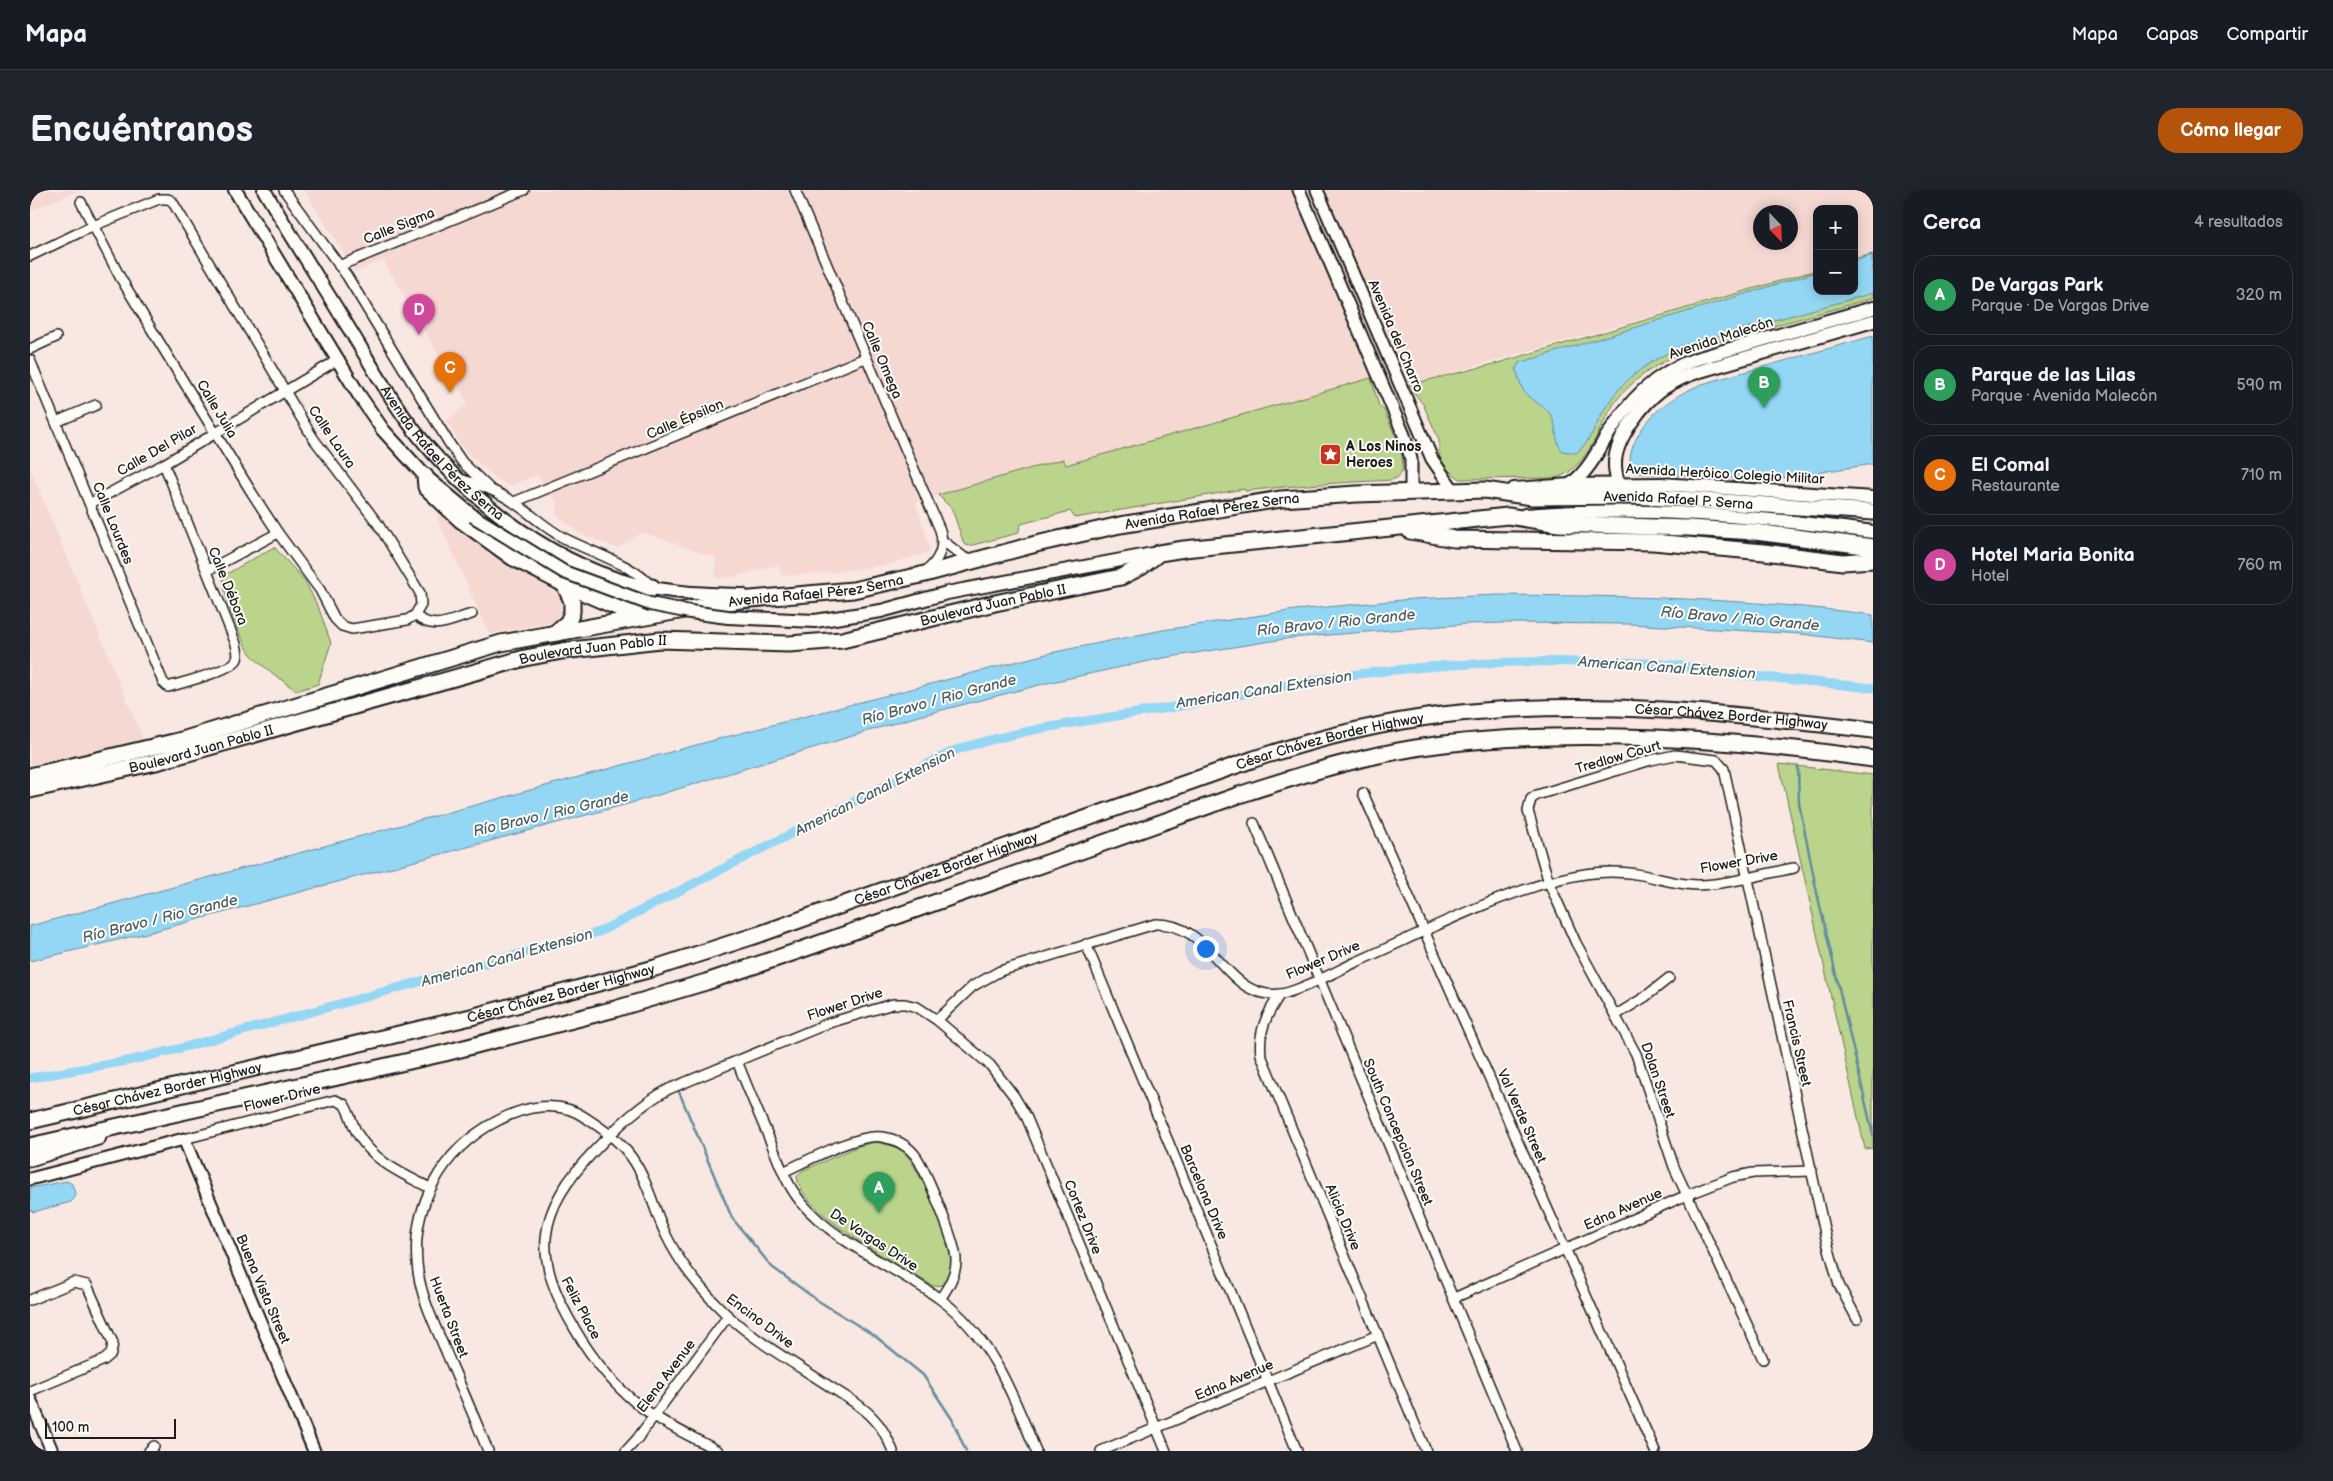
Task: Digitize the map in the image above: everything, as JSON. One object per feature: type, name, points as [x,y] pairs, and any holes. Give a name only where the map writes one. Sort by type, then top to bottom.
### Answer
[{"type":"highway","points":[[425,476],[426,487],[461,520],[512,557],[564,584],[624,610],[634,608],[652,587]]},
{"type":"highway","name":"Avenida Rafael Pérez Serna","points":[[767,596],[852,590],[921,575],[1074,535],[1188,513],[1290,498],[1411,491],[1485,490]]},
{"type":"highway","name":"Avenida Rafael P. Serna","points":[[1485,490],[1532,497],[1634,496],[1873,512]]},
{"type":"highway","points":[[1159,553],[1240,542],[1508,516]]},
{"type":"highway","name":"Avenida Rafael P. Serna","points":[[1508,516],[1559,524],[1755,532],[1873,547]]},
{"type":"highway","points":[[1394,528],[1454,539],[1653,542],[1764,552],[1843,562],[1873,560]]},
{"type":"highway","name":"Boulevard Juan Pablo II","points":[[30,790],[156,762],[525,658],[562,651],[660,640],[789,644],[842,640],[995,603],[1120,577],[1141,567],[1159,553]]},
{"type":"highway","points":[[554,634],[568,622],[572,612],[572,601],[564,584]]},
{"type":"highway","name":"Boulevard Juan Pablo II","points":[[30,776],[182,740],[490,646],[767,596]]},
{"type":"highway","name":"César Chávez Border Highway","points":[[30,1121],[471,1017],[655,968],[1254,759],[1294,746],[1367,728],[1459,713],[1584,708],[1720,715],[1873,730]]},
{"type":"highway","name":"César Chávez Border Highway","points":[[30,1146],[445,1053],[624,1007],[798,951],[1239,795],[1301,775],[1387,754],[1442,744],[1583,738],[1747,743],[1873,759]]},
{"type":"highway","points":[[30,1111],[155,1092]]},
{"type":"highway","points":[[30,1158],[71,1147],[142,1121]]},
{"type":"main road","name":"Avenida Rafael Pérez Serna","points":[[235,190],[383,430],[425,476],[473,516],[564,572],[650,604],[690,612],[728,617],[815,621],[881,611],[947,593],[1159,553]]},
{"type":"main road","name":"Avenida Rafael Pérez Serna","points":[[264,190],[405,418],[444,464],[501,515],[536,540],[604,574],[652,587],[691,593],[767,596]]},
{"type":"main road","name":"Avenida Malecón","points":[[1570,485],[1584,474],[1619,417],[1634,398],[1668,370],[1696,359],[1873,308]]},
{"type":"main road","name":"Avenida Malecón","points":[[1618,484],[1614,463],[1631,422],[1661,390],[1674,381],[1700,371],[1873,321]]},
{"type":"main road","name":"Avenida Heróico Colegio Militar","points":[[1485,490],[1618,484],[1706,486],[1873,498]]},
{"type":"main road","points":[[1508,516],[1563,512],[1650,512],[1775,520],[1873,532]]},
{"type":"street","points":[[284,190],[339,266],[462,462],[489,488]]},
{"type":"street","name":"Calle Sigma","points":[[339,266],[524,190]]},
{"type":"street","name":"Calle Omega","points":[[795,190],[943,541]]},
{"type":"street","points":[[1299,190],[1404,435],[1411,459],[1411,491]]},
{"type":"street","name":"Avenida del Charro","points":[[1317,190],[1432,459],[1454,490]]},
{"type":"street","name":"Calle Laura","points":[[94,226],[161,198],[168,198],[175,204],[313,438],[378,524],[409,574],[421,598],[421,605],[415,615]]},
{"type":"street","name":"Calle Julia","points":[[81,202],[120,277],[215,433],[278,532],[320,590],[339,624],[352,629],[407,620],[415,615]]},
{"type":"street","points":[[30,256],[94,226]]},
{"type":"street","points":[[30,349],[56,338]]},
{"type":"street","name":"Calle Del Pilar","points":[[91,503],[164,464],[339,358]]},
{"type":"street","name":"Calle Épsilon","points":[[514,502],[865,358]]},
{"type":"street","name":"Calle Lourdes","points":[[30,360],[91,503],[163,682],[168,686],[178,684]]},
{"type":"street","points":[[56,422],[96,405]]},
{"type":"street","name":"Calle Débora","points":[[164,464],[208,570],[236,644],[238,656],[237,661],[227,668],[178,684]]},
{"type":"street","points":[[460,478],[489,488],[514,502],[562,537],[634,571],[646,579],[652,587]]},
{"type":"street","points":[[208,570],[278,532]]},
{"type":"street","points":[[921,575],[937,559],[943,541],[970,562]]},
{"type":"street","points":[[415,615],[423,622],[433,625],[472,614]]},
{"type":"street","name":"Tredlow Court","points":[[1528,812],[1528,805],[1537,795],[1651,760],[1675,755],[1693,756],[1716,760],[1724,769]]},
{"type":"street","name":"Francis Street","points":[[1724,769],[1746,877],[1836,1277],[1846,1301],[1857,1319]]},
{"type":"street","name":"Val Verde Street","points":[[1363,793],[1655,1451]]},
{"type":"street","name":"Dolan Street","points":[[1528,812],[1549,883],[1576,944],[1636,1054],[1665,1143],[1763,1359]]},
{"type":"street","name":"South Concepcion Street","points":[[1254,824],[1517,1451]]},
{"type":"street","name":"Flower Drive","points":[[610,1134],[654,1098],[828,1023],[892,1004],[905,1004],[917,1007],[936,1020],[956,1000],[990,976],[1014,965],[1155,924],[1176,925],[1193,935],[1237,980],[1254,990],[1280,994],[1426,932],[1501,897],[1549,883],[1602,872],[1622,872],[1681,884],[1698,885],[1794,868]]},
{"type":"street","name":"Barcelona Drive","points":[[1086,944],[1297,1451]]},
{"type":"street","points":[[1616,1015],[1645,997],[1669,978]]},
{"type":"street","name":"Alicia Drive","points":[[1280,994],[1262,1028],[1260,1039],[1261,1055],[1426,1451]]},
{"type":"street","name":"Cortez Drive","points":[[936,1020],[990,1065],[1014,1096],[1026,1116],[1166,1451]]},
{"type":"street","name":"De Vargas Drive","points":[[737,1061],[783,1172],[801,1202],[828,1228],[940,1299],[964,1320],[993,1357],[1012,1394],[1036,1451]]},
{"type":"street","name":"Flower Drive","points":[[30,1179],[335,1100],[344,1104],[355,1130],[373,1154],[392,1169],[430,1188]]},
{"type":"street","points":[[430,1188],[449,1159],[472,1137],[487,1126],[522,1110],[537,1107],[564,1108],[585,1116],[610,1134]]},
{"type":"street","name":"Encino Drive","points":[[610,1134],[632,1158],[666,1235],[698,1285],[728,1316],[757,1339],[864,1409],[882,1428],[893,1451]]},
{"type":"street","name":"Feliz Place","points":[[610,1134],[578,1168],[556,1200],[546,1236],[546,1263],[558,1299],[595,1360],[627,1395],[654,1416],[718,1451]]},
{"type":"street","points":[[783,1172],[863,1138],[884,1137],[900,1142],[908,1148],[921,1165],[955,1247],[956,1267],[940,1299]]},
{"type":"street","name":"Buena Vista Street","points":[[184,1139],[314,1451]]},
{"type":"street","name":"Edna Avenue","points":[[1454,1298],[1687,1195],[1733,1177],[1753,1173],[1812,1171]]},
{"type":"street","name":"Huerta Street","points":[[430,1188],[420,1220],[417,1239],[417,1264],[421,1288],[488,1451]]},
{"type":"street","points":[[30,1300],[74,1282],[83,1282],[90,1289],[113,1343],[111,1354],[104,1360],[30,1391]]},
{"type":"street","name":"Elena Avenue","points":[[626,1451],[637,1439],[728,1316]]},
{"type":"street","name":"Edna Avenue","points":[[1101,1451],[1378,1335]]},
{"type":"street","points":[[30,1399],[52,1451]]},
{"type":"shaded area","points":[[30,190],[81,190],[30,211]]},
{"type":"shaded area","points":[[304,190],[1873,190],[1873,254],[1858,258],[1858,205],[1813,205],[1813,271],[1408,385],[1406,378],[1414,367],[1408,351],[1368,368],[1371,378],[1066,465],[1063,459],[916,502],[930,549],[927,553],[885,565],[837,572],[782,576],[778,565],[729,578],[716,578],[716,558],[643,532],[617,548],[580,534],[556,514],[558,503],[536,475],[509,486],[497,479],[465,451],[446,421],[468,404],[383,260],[356,272]]},
{"type":"shaded area","points":[[30,468],[144,742],[30,765]]},
{"type":"shaded area","points":[[441,515],[505,562],[552,590],[561,598],[566,615],[558,621],[489,634],[437,518]]},
{"type":"green space","points":[[1873,254],[1873,298],[1682,352],[1665,361],[1648,371],[1619,397],[1586,455],[1568,473],[1556,478],[1460,479],[1446,468],[1439,455],[1439,440],[1423,404],[1408,385],[1498,363],[1813,271],[1813,295],[1858,295],[1858,258]]},
{"type":"green space","points":[[1371,378],[1379,406],[1384,410],[1403,460],[1400,475],[1392,480],[1245,491],[1244,489],[1075,518],[1070,511],[1021,524],[1018,533],[969,546],[964,544],[952,509],[938,495],[1063,459],[1066,465]]},
{"type":"green space","points":[[274,547],[305,581],[319,609],[331,643],[318,684],[296,691],[250,653],[232,616],[224,584],[223,576]]},
{"type":"green space","points":[[1779,764],[1873,775],[1873,1148],[1865,1149]]},
{"type":"green space","points":[[875,1142],[886,1144],[904,1152],[910,1159],[925,1187],[941,1222],[953,1261],[952,1268],[942,1285],[933,1286],[854,1238],[815,1206],[802,1191],[797,1176],[802,1171],[859,1146]]},
{"type":"water","points":[[1872,255],[1873,293],[1681,346],[1640,370],[1623,385],[1607,405],[1586,443],[1576,453],[1562,451],[1559,446],[1554,421],[1548,411],[1526,394],[1521,384],[1516,369],[1519,363],[1813,273],[1813,295],[1858,295],[1858,260]]},
{"type":"water","points":[[1873,336],[1873,464],[1769,480],[1635,473],[1631,470],[1630,457],[1632,449],[1643,427],[1665,405],[1682,394],[1702,384]]},
{"type":"water","name":"Río Bravo / Rio Grande","points":[[1497,595],[1638,597],[1732,601],[1873,615],[1873,643],[1801,634],[1629,624],[1505,623],[1467,624],[1291,638],[1163,658],[1047,683],[915,717],[635,802],[151,932],[30,961],[30,926],[722,738],[1050,653],[1163,630],[1295,610],[1413,599]]},
{"type":"water","points":[[67,1181],[72,1184],[76,1196],[71,1202],[33,1212],[30,1209],[30,1188]]},
{"type":"waterway","name":"American Canal Extension","points":[[30,1078],[127,1061],[181,1048],[599,932],[953,751],[1034,730],[1192,704],[1329,678],[1425,667],[1490,663],[1651,663],[1683,666],[1714,672],[1873,688]]},
{"type":"waterway","points":[[1798,766],[1799,803],[1817,893],[1873,1135]]},
{"type":"waterway","points":[[677,1087],[732,1218],[772,1267],[817,1300],[875,1336],[923,1375],[952,1419],[966,1451]]},
{"type":"place","name":"Hotel Maria Bonita","points":[[419,335]]},
{"type":"place","name":"El Comal","points":[[450,393]]},
{"type":"place","name":"Parque de las Lilas","points":[[1764,408]]},
{"type":"place","name":"A Los Ninos Heroes","points":[[1330,454]]},
{"type":"place","name":"De Vargas Park","points":[[879,1213]]}]
